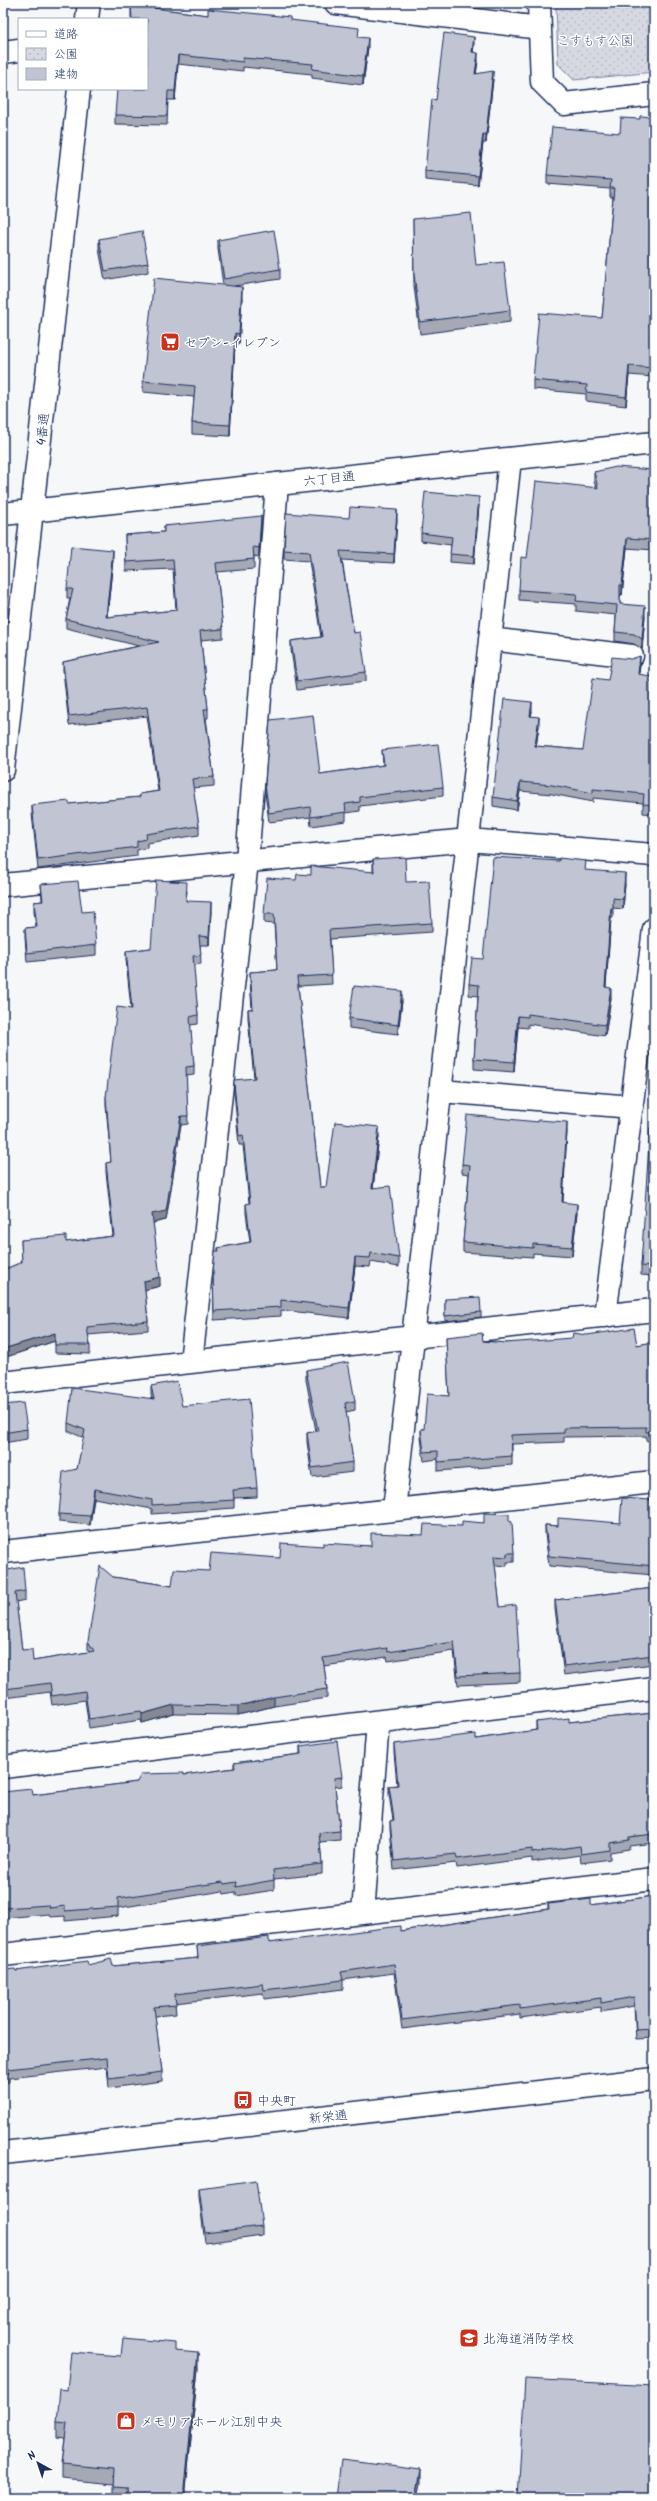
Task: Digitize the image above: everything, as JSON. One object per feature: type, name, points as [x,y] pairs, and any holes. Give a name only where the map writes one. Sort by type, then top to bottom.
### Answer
[{"type":"street","points":[[87,18],[89,3]]},
{"type":"street","points":[[336,3],[540,28]]},
{"type":"street","points":[[539,3],[542,82],[564,104],[654,94]]},
{"type":"street","points":[[3,52],[18,50]]},
{"type":"street","name":"4番通","points":[[3,770],[79,90]]},
{"type":"street","name":"六丁目通","points":[[3,514],[654,443]]},
{"type":"street","points":[[394,1510],[510,459]]},
{"type":"street","points":[[191,1362],[247,862],[278,484]]},
{"type":"street","points":[[490,639],[632,656]]},
{"type":"street","points":[[3,885],[468,840],[654,855]]},
{"type":"street","points":[[605,1316],[654,929]]},
{"type":"street","points":[[441,1091],[632,1107]]},
{"type":"street","points":[[3,1383],[654,1310]]},
{"type":"street","points":[[3,1552],[654,1482]]},
{"type":"street","points":[[3,1767],[654,1688]]},
{"type":"street","points":[[363,1913],[378,1722]]},
{"type":"street","points":[[3,1955],[654,1879]]},
{"type":"street","name":"新栄通","points":[[3,2153],[654,2079]]},
{"type":"green space","name":"こすもす公園","points":[[556,3],[654,3],[654,72],[574,80],[558,64]]},
{"type":"building","points":[[131,5],[208,15],[208,9],[290,17],[290,20],[359,28],[358,37],[368,38],[363,76],[312,69],[313,64],[243,58],[243,62],[178,55],[175,91],[168,91],[167,116],[115,115],[117,90],[148,90],[148,18],[132,18]]},
{"type":"building","points":[[444,33],[474,37],[472,52],[478,53],[475,74],[493,71],[486,135],[483,134],[478,176],[425,171],[432,99],[436,100]]},
{"type":"building","points":[[3,80],[7,106],[3,107]]},
{"type":"building","points":[[640,116],[654,117],[654,368],[629,366],[626,397],[586,392],[587,385],[533,380],[539,313],[602,318],[614,188],[610,188],[611,180],[547,175],[552,127],[620,133],[621,118],[640,119]]},
{"type":"building","points":[[471,213],[476,265],[504,262],[510,310],[420,322],[414,274],[413,219]]},
{"type":"building","points":[[274,230],[280,269],[224,279],[218,240]]},
{"type":"building","points":[[142,231],[148,263],[105,271],[99,239]]},
{"type":"building","points":[[154,278],[242,287],[239,334],[235,333],[230,425],[192,423],[195,386],[143,381]]},
{"type":"building","points":[[616,467],[654,470],[654,540],[627,538],[622,585],[620,585],[620,604],[645,606],[642,639],[634,634],[615,632],[617,605],[576,601],[577,594],[519,590],[521,557],[527,558],[536,481],[598,488],[594,472]]},
{"type":"building","points":[[425,492],[479,497],[474,556],[450,554],[452,537],[421,533]]},
{"type":"building","points":[[350,507],[397,510],[394,554],[340,551],[354,633],[360,632],[366,672],[297,681],[291,641],[322,637],[309,552],[284,550],[286,513],[349,518]]},
{"type":"building","points":[[261,516],[259,548],[253,547],[254,559],[216,563],[223,629],[200,631],[208,709],[204,709],[214,777],[192,779],[199,826],[146,834],[147,839],[137,841],[137,847],[38,860],[32,805],[69,801],[69,804],[140,797],[140,794],[159,791],[147,707],[69,716],[63,662],[159,642],[66,619],[73,589],[67,589],[71,546],[113,550],[106,617],[177,610],[173,559],[126,562],[125,535],[164,532],[164,526]]},
{"type":"building","points":[[640,656],[638,674],[650,676],[650,681],[654,682],[654,805],[643,804],[644,794],[593,789],[593,793],[552,785],[520,782],[517,801],[493,797],[504,699],[532,702],[530,716],[539,717],[535,746],[583,750],[593,678],[608,680],[612,657],[631,659]]},
{"type":"building","points":[[313,715],[320,774],[384,765],[382,750],[438,744],[443,787],[360,797],[360,802],[345,804],[346,812],[311,817],[310,807],[269,813],[265,784],[270,720]]},
{"type":"building","points":[[405,857],[406,882],[429,881],[432,923],[329,930],[332,975],[297,977],[320,1187],[326,1187],[335,1122],[379,1127],[372,1188],[390,1186],[399,1258],[371,1253],[370,1258],[355,1257],[349,1308],[281,1300],[281,1307],[214,1311],[213,1272],[215,1251],[219,1251],[218,1248],[251,1242],[246,1204],[250,1203],[243,1135],[239,1136],[234,1080],[255,1078],[248,1009],[253,1009],[250,972],[277,970],[274,914],[264,914],[267,878],[296,880],[297,874],[311,875],[311,866],[374,872],[373,859]]},
{"type":"building","points":[[493,857],[559,861],[559,858],[586,861],[585,870],[625,873],[623,899],[613,898],[613,908],[611,908],[605,987],[611,988],[605,1025],[528,1014],[528,1017],[518,1016],[514,1062],[474,1059],[479,985],[469,984],[472,958],[483,959]]},
{"type":"building","points":[[156,880],[187,882],[186,901],[211,902],[209,937],[199,936],[201,955],[193,956],[198,1015],[190,1017],[194,1066],[186,1067],[188,1116],[181,1116],[166,1211],[152,1214],[160,1277],[144,1281],[148,1321],[87,1327],[90,1345],[55,1345],[55,1333],[3,1349],[3,1309],[5,1308],[3,1302],[3,1270],[22,1262],[21,1240],[66,1236],[66,1242],[114,1236],[106,1163],[111,1162],[106,1097],[117,1007],[132,1009],[126,951],[151,948]]},
{"type":"building","points":[[78,881],[82,912],[93,911],[96,945],[27,953],[25,928],[37,927],[34,902],[43,901],[41,884]]},
{"type":"building","points":[[354,986],[402,991],[398,1025],[349,1018]]},
{"type":"building","points":[[467,1115],[538,1122],[538,1120],[567,1122],[562,1202],[577,1204],[572,1247],[533,1244],[533,1248],[463,1242],[470,1165],[462,1164]]},
{"type":"building","points":[[654,1115],[654,1267],[641,1266],[650,1128],[653,1128]]},
{"type":"building","points":[[480,1297],[481,1312],[445,1316],[445,1299]]},
{"type":"building","points":[[634,1328],[637,1345],[654,1342],[654,1431],[646,1432],[646,1427],[564,1428],[564,1433],[511,1435],[512,1456],[438,1462],[438,1451],[424,1452],[421,1429],[424,1429],[427,1394],[449,1396],[446,1337],[482,1333],[483,1341],[506,1343],[572,1338],[573,1333],[587,1335]]},
{"type":"building","points":[[348,1362],[355,1401],[345,1403],[353,1462],[312,1468],[307,1433],[318,1431],[306,1370]]},
{"type":"building","points":[[177,1381],[182,1406],[249,1399],[257,1488],[233,1490],[234,1500],[152,1505],[152,1500],[94,1489],[90,1516],[59,1514],[63,1472],[77,1469],[85,1430],[68,1423],[72,1388],[154,1399],[151,1386]]},
{"type":"building","points":[[23,1403],[27,1429],[3,1433],[3,1405]]},
{"type":"building","points":[[651,1488],[654,1489],[654,1566],[549,1556],[545,1525],[558,1526],[558,1518],[620,1523],[622,1498],[650,1500]]},
{"type":"building","points":[[484,1513],[509,1514],[509,1521],[512,1522],[514,1553],[507,1553],[507,1557],[494,1556],[500,1607],[516,1605],[520,1673],[458,1676],[454,1642],[388,1652],[387,1648],[323,1658],[327,1689],[274,1697],[238,1706],[174,1705],[142,1714],[141,1711],[89,1719],[85,1691],[52,1696],[50,1683],[5,1689],[3,1692],[3,1571],[23,1567],[25,1591],[15,1593],[22,1650],[32,1649],[33,1661],[94,1651],[88,1641],[100,1566],[113,1577],[172,1586],[174,1569],[209,1571],[211,1553],[280,1558],[281,1543],[323,1546],[323,1543],[371,1546],[371,1533],[423,1535],[424,1524],[462,1526],[462,1521],[484,1523]]},
{"type":"building","points":[[654,1588],[654,1655],[564,1666],[555,1600]]},
{"type":"building","points":[[654,1713],[654,1834],[629,1837],[629,1840],[610,1843],[610,1850],[581,1854],[580,1846],[532,1853],[532,1849],[457,1859],[456,1854],[394,1861],[390,1821],[394,1820],[389,1786],[398,1785],[394,1744],[476,1734],[476,1739],[537,1730],[536,1722],[569,1718],[569,1722]]},
{"type":"building","points":[[337,1741],[342,1777],[334,1778],[340,1831],[319,1833],[322,1864],[273,1870],[274,1880],[236,1887],[237,1882],[224,1884],[223,1882],[118,1898],[118,1907],[65,1911],[65,1906],[50,1908],[49,1905],[3,1908],[3,1792],[32,1789],[33,1795],[137,1782],[141,1774],[184,1773],[184,1775],[235,1768],[234,1763],[301,1754],[300,1746]]},
{"type":"building","points":[[654,1896],[654,2029],[636,2030],[634,1997],[601,2003],[601,1998],[520,2009],[520,2005],[402,2020],[394,1964],[341,1972],[343,1980],[264,1990],[263,1984],[175,1994],[176,2005],[154,2007],[162,2072],[109,2079],[107,2058],[8,2069],[9,2073],[3,2074],[3,1970],[15,1969],[16,1971],[87,1961],[88,1965],[111,1959],[113,1966],[198,1958],[197,1946],[269,1937],[269,1943],[400,1926],[400,1931],[549,1909],[548,1904],[591,1899],[591,1905]]},
{"type":"building","points":[[256,2180],[262,2226],[205,2233],[199,2188]]},
{"type":"building","name":"メモリアホール江別中央","points":[[123,2338],[175,2343],[175,2351],[198,2353],[184,2498],[128,2498],[127,2487],[114,2486],[115,2469],[62,2464],[67,2423],[57,2422],[60,2389],[67,2390],[71,2352],[121,2356]]},
{"type":"building","points":[[525,2379],[654,2386],[654,2498],[518,2498]]},
{"type":"building","points":[[341,2459],[421,2469],[416,2498],[336,2498]]},
{"type":"building","points":[[254,2495],[254,2498],[236,2498]]},
{"type":"place","name":"セブン-イレブン","points":[[170,342]]},
{"type":"place","name":"中央町","points":[[243,2100]]},
{"type":"place","name":"北海道消防学校","points":[[469,2338]]},
{"type":"place","name":"メモリアホール江別中央","points":[[126,2421]]}]
